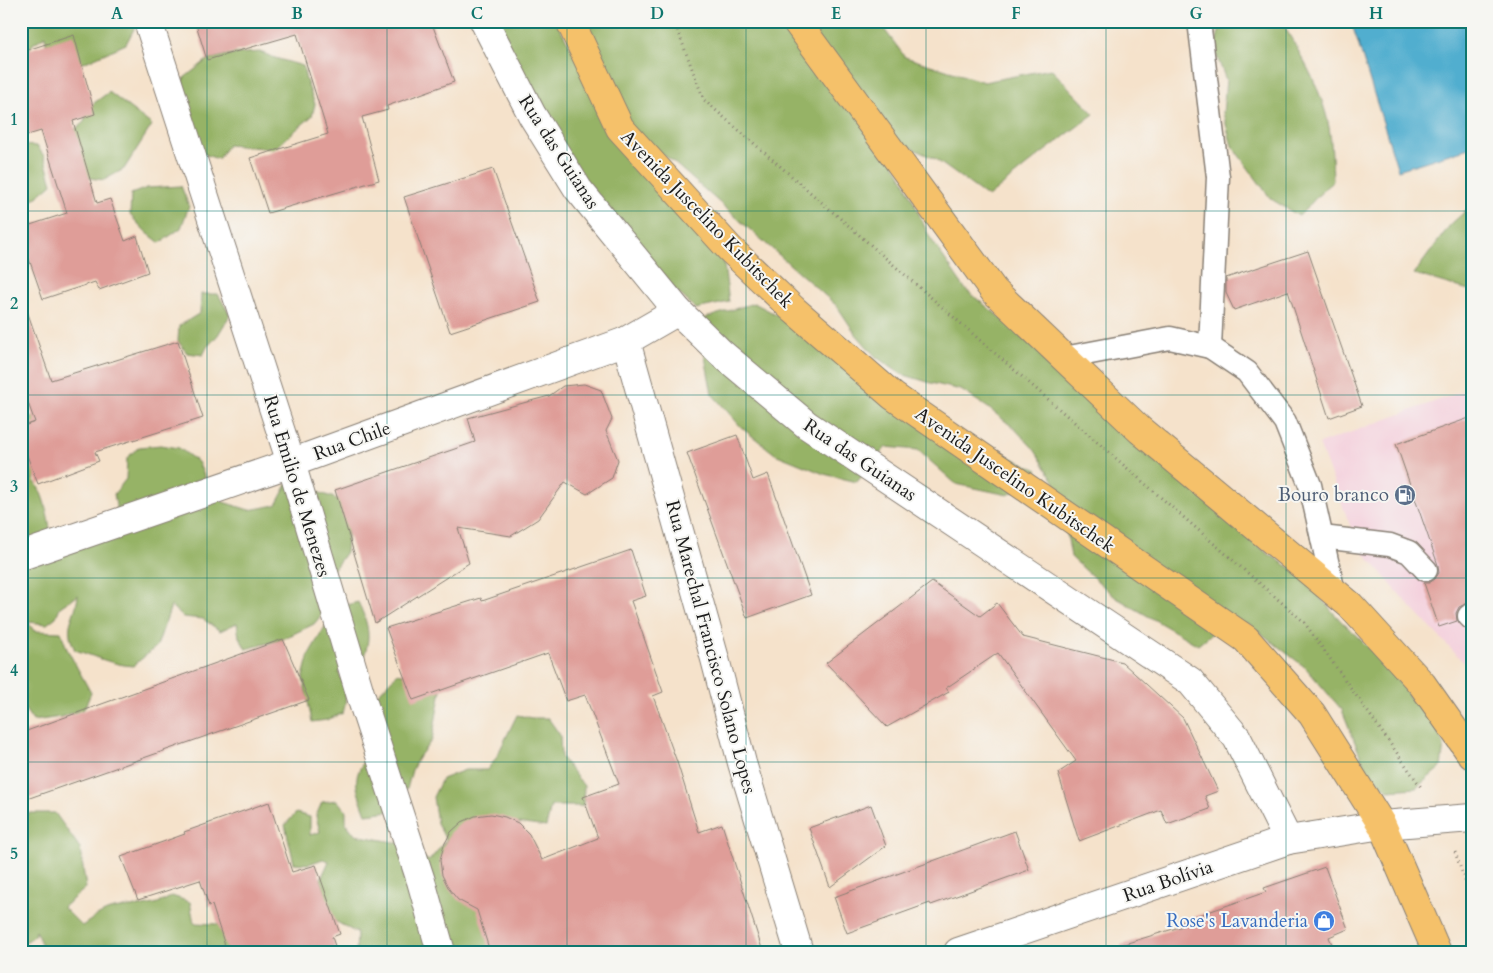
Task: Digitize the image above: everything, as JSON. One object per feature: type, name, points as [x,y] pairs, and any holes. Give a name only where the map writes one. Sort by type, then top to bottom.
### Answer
[{"type":"main road","name":"Avenida Juscelino Kubitschek","points":[[570,21],[620,128],[729,248],[794,310],[893,396],[1246,639],[1312,714],[1382,825],[1437,952]]},
{"type":"main road","points":[[796,21],[994,291],[1140,430],[1350,605],[1422,684],[1472,755]]},
{"type":"street","name":"Rua Emilio de Menezes","points":[[148,21],[291,463],[363,703],[421,881],[441,952]]},
{"type":"street","name":"Rua das Guianas","points":[[484,21],[532,115],[578,189],[678,311],[720,353],[807,425],[1190,681],[1237,738],[1288,840]]},
{"type":"street","name":"Rua Chile","points":[[21,556],[291,463],[626,341],[678,311]]},
{"type":"street","name":"Rua Marechal Francisco Solano Lopes","points":[[626,341],[742,763],[799,952]]},
{"type":"street","name":"Rua Bolívia","points":[[958,952],[1288,840],[1382,825],[1472,818]]},
{"type":"lane","points":[[1199,21],[1218,177],[1212,270],[1210,347]]},
{"type":"lane","points":[[1064,358],[1170,338],[1210,347],[1247,372],[1285,422],[1310,485],[1334,592]]},
{"type":"lane","points":[[1322,537],[1390,545],[1409,552],[1426,570]]},
{"type":"path","points":[[674,21],[704,100],[1304,622],[1444,820],[1472,901]]},
{"type":"shaded area","name":"Bouro branco","points":[[1472,388],[1472,671],[1407,603],[1358,546],[1319,444]]},
{"type":"green space","points":[[21,21],[136,21],[126,44],[81,64],[47,49],[45,36],[33,44],[21,60]]},
{"type":"green space","points":[[489,21],[556,21],[617,130],[723,257],[729,302],[696,309],[649,266],[597,206]]},
{"type":"green space","points":[[565,21],[878,21],[905,57],[984,82],[1051,69],[1094,114],[988,197],[935,159],[876,131],[904,181],[929,236],[966,290],[1032,343],[1076,391],[1267,553],[1297,572],[1341,621],[1386,664],[1411,699],[1429,714],[1444,745],[1441,767],[1416,788],[1388,790],[1366,770],[1342,710],[1306,668],[1249,624],[1228,620],[1198,645],[1115,597],[1071,557],[1063,511],[1054,481],[1034,449],[1014,428],[961,390],[901,374],[876,357],[855,333],[837,306],[671,160],[621,128]]},
{"type":"green space","points":[[1222,21],[1279,21],[1283,24],[1308,68],[1323,102],[1329,130],[1333,180],[1299,216],[1271,199],[1232,146],[1223,113],[1226,80],[1214,49]]},
{"type":"green space","points":[[260,52],[303,66],[315,104],[312,116],[274,149],[228,145],[218,159],[200,153],[180,94],[184,78],[207,60],[232,54]]},
{"type":"green space","points":[[109,92],[152,125],[124,169],[104,180],[83,177],[65,138],[84,122],[90,106]]},
{"type":"green space","points":[[21,145],[37,146],[44,156],[52,184],[21,208]]},
{"type":"green space","points":[[181,186],[189,206],[181,228],[160,243],[146,232],[130,215],[131,194],[147,188]]},
{"type":"green space","points":[[1472,205],[1472,291],[1414,274],[1450,225]]},
{"type":"green space","points":[[201,294],[218,294],[230,315],[203,355],[187,353],[178,341],[179,326],[200,313]]},
{"type":"green space","points":[[754,303],[785,319],[892,403],[1038,470],[1026,485],[1008,495],[956,484],[918,450],[886,447],[857,482],[824,474],[775,454],[742,428],[712,394],[705,357],[702,319]]},
{"type":"green space","points":[[50,403],[76,434],[33,479],[42,496],[50,529],[59,536],[117,512],[114,494],[126,479],[127,458],[139,447],[161,445],[179,448],[198,462],[208,484],[223,502],[249,510],[276,505],[290,479],[312,490],[340,500],[348,523],[346,552],[331,573],[332,602],[314,624],[283,639],[246,649],[239,637],[237,623],[220,631],[203,619],[183,617],[171,606],[157,646],[133,666],[111,662],[75,650],[71,641],[70,627],[78,595],[60,607],[56,617],[47,624],[28,622],[34,631],[61,632],[67,649],[91,693],[84,709],[61,717],[33,721],[22,705],[23,695],[21,695],[21,425]]},
{"type":"green space","points":[[358,602],[366,622],[368,641],[364,656],[343,662],[339,673],[345,693],[343,713],[327,720],[312,722],[303,677],[309,654],[333,613],[344,606]]},
{"type":"green space","points":[[398,673],[410,676],[441,690],[432,740],[418,758],[412,770],[407,789],[393,797],[390,811],[366,814],[357,787],[357,780],[365,759],[372,750],[368,717],[377,695]]},
{"type":"green space","points":[[517,715],[532,718],[548,718],[560,735],[561,757],[584,786],[583,806],[551,806],[546,827],[518,823],[474,900],[499,952],[356,952],[357,933],[333,920],[321,879],[329,861],[323,859],[309,864],[294,863],[285,825],[296,813],[310,817],[310,835],[320,832],[316,816],[322,802],[337,800],[346,811],[346,823],[355,835],[399,843],[429,861],[446,840],[437,823],[433,797],[442,779],[465,770],[487,770],[496,758]]},
{"type":"green space","points":[[24,813],[55,813],[80,848],[86,888],[63,907],[82,926],[110,910],[151,905],[172,896],[190,902],[194,923],[217,924],[231,933],[226,952],[44,951],[36,931],[33,937],[21,945],[21,819]]},
{"type":"water","points":[[1351,21],[1439,21],[1441,24],[1449,21],[1472,21],[1472,147],[1398,170]]},
{"type":"building","points":[[195,21],[431,21],[454,82],[387,106],[388,110],[362,117],[379,180],[268,213],[250,158],[328,134],[297,34],[207,60]]},
{"type":"building","points":[[74,35],[95,114],[73,121],[97,203],[110,199],[125,241],[137,236],[148,272],[99,290],[95,282],[43,299],[21,236],[21,228],[67,213],[41,131],[21,137],[21,52]]},
{"type":"building","points":[[493,169],[540,302],[450,332],[404,197]]},
{"type":"building","points":[[1308,251],[1362,406],[1329,418],[1288,291],[1234,310],[1226,293],[1226,278]]},
{"type":"building","points":[[21,308],[26,308],[51,380],[178,341],[203,418],[95,452],[99,461],[38,484],[21,440],[21,427],[35,422],[21,384]]},
{"type":"building","points":[[584,384],[601,390],[612,419],[606,431],[618,460],[612,478],[587,494],[565,482],[538,519],[511,536],[458,528],[469,563],[375,623],[335,490],[475,442],[468,418],[549,396],[563,386]]},
{"type":"building","points":[[1472,417],[1472,603],[1459,607],[1456,613],[1457,621],[1439,627],[1424,583],[1429,583],[1435,579],[1439,573],[1438,565],[1396,444]]},
{"type":"building","points":[[737,435],[753,480],[768,474],[811,595],[747,618],[687,453]]},
{"type":"building","points":[[631,550],[646,596],[631,601],[663,692],[653,696],[677,762],[699,832],[722,824],[763,952],[490,952],[477,910],[458,900],[449,889],[442,875],[440,860],[444,845],[451,832],[462,822],[475,816],[491,814],[505,817],[518,823],[529,834],[542,860],[598,838],[583,797],[619,784],[585,695],[566,701],[548,653],[413,700],[386,628],[481,598],[482,601]]},
{"type":"building","points":[[932,582],[980,616],[997,603],[1023,637],[1122,662],[1183,718],[1218,791],[1205,796],[1210,809],[1167,824],[1161,810],[1079,841],[1058,773],[1076,761],[998,653],[946,688],[949,692],[887,727],[826,663]]},
{"type":"building","points":[[283,639],[309,700],[21,801],[21,733]]},
{"type":"building","points":[[269,802],[292,872],[316,865],[340,934],[332,937],[337,952],[227,952],[212,905],[209,906],[200,880],[138,900],[121,857]]},
{"type":"building","points":[[871,805],[886,846],[830,887],[809,828]]},
{"type":"building","points":[[1015,831],[1029,870],[847,933],[834,897]]},
{"type":"building","points":[[1325,867],[1348,929],[1329,937],[1335,952],[1122,952],[1121,945],[1183,926],[1182,921],[1266,892],[1264,888]]},
{"type":"place","name":"Bouro branco","points":[[1405,495]]},
{"type":"place","name":"Rose's Lavanderia","points":[[1324,921]]}]
